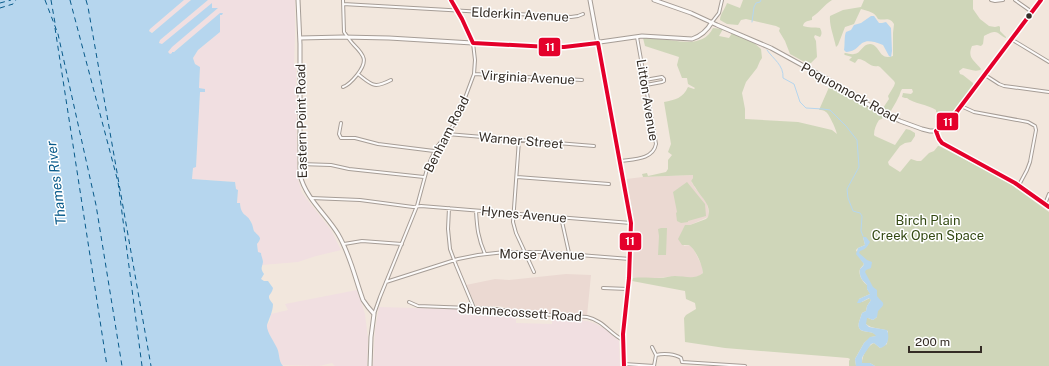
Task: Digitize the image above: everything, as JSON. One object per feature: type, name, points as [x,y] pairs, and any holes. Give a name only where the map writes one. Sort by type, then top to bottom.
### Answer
[{"type":"main road","name":"Eastern Point Road","points":[[298,0],[300,38],[300,175],[302,183],[310,198],[334,227],[344,244],[364,300],[374,314]]},
{"type":"main road","name":"Benham Road","points":[[451,0],[458,11],[473,43]]},
{"type":"main road","points":[[590,0],[631,223],[628,289],[623,341],[624,365]]},
{"type":"main road","name":"Poquonnock Road","points":[[654,0],[691,12],[760,43],[788,57],[888,115],[924,130],[936,130]]},
{"type":"main road","points":[[1041,0],[946,125],[936,130],[942,143],[1019,185],[1049,207]]},
{"type":"main road","points":[[300,38],[389,38],[549,47],[572,46],[654,36],[692,39],[705,32],[712,22]]},
{"type":"main road","points":[[370,366],[371,337],[374,314]]},
{"type":"street","points":[[343,0],[344,32],[364,56],[363,66],[358,74],[348,85],[343,87]]},
{"type":"street","points":[[712,22],[719,12],[722,0]]},
{"type":"street","points":[[992,0],[1003,0]]},
{"type":"street","points":[[1015,0],[1032,12]]},
{"type":"street","name":"Elderkin Avenue","points":[[343,4],[572,17],[583,14]]},
{"type":"street","name":"Litton Avenue","points":[[620,161],[646,157],[656,148],[637,37]]},
{"type":"street","points":[[1011,39],[1049,62]]},
{"type":"street","name":"Benham Road","points":[[374,314],[417,206],[424,177],[434,152],[455,123],[460,113],[474,74],[475,60],[473,43]]},
{"type":"street","points":[[358,74],[376,86],[390,80]]},
{"type":"street","name":"Virginia Avenue","points":[[474,74],[582,80]]},
{"type":"street","points":[[985,75],[1004,86],[1049,92]]},
{"type":"street","points":[[645,80],[661,77],[664,79],[662,82],[646,85]]},
{"type":"street","points":[[961,106],[974,112],[1028,122],[1035,126],[1036,130],[1030,162],[1019,185]]},
{"type":"street","points":[[341,123],[339,134],[342,138],[355,138],[378,144],[434,152]]},
{"type":"street","name":"Warner Street","points":[[447,134],[594,146]]},
{"type":"street","points":[[519,140],[513,213],[514,228],[534,272]]},
{"type":"street","points":[[300,164],[331,165],[349,169],[424,177]]},
{"type":"street","points":[[516,177],[609,184]]},
{"type":"street","points":[[1045,204],[1049,194]]},
{"type":"street","name":"Hynes Avenue","points":[[310,198],[360,200],[393,205],[449,208],[631,223]]},
{"type":"street","points":[[449,208],[449,240],[454,260],[474,308]]},
{"type":"street","points":[[476,211],[477,230],[485,254]]},
{"type":"street","points":[[562,217],[569,254]]},
{"type":"street","points":[[344,244],[362,241],[402,244]]},
{"type":"street","name":"Morse Avenue","points":[[386,282],[454,260],[485,254],[524,251],[630,259]]},
{"type":"street","points":[[603,288],[628,289]]},
{"type":"street","name":"Shennecossett Road","points":[[409,302],[418,306],[500,309],[519,313],[587,317],[602,323],[623,341]]},
{"type":"street","points":[[624,365],[654,366],[656,355],[652,347]]},
{"type":"street","points":[[656,355],[663,354],[678,356],[681,358],[682,366]]},
{"type":"street","points":[[682,362],[745,366]]},
{"type":"shaded area","points":[[184,0],[191,0],[156,30],[153,32],[149,31],[150,29]]},
{"type":"shaded area","points":[[208,0],[295,0],[294,66],[296,67],[297,176],[302,193],[331,230],[341,250],[298,262],[262,265],[263,260],[258,252],[257,244],[260,240],[254,231],[251,221],[241,211],[240,203],[237,203],[238,190],[236,189],[235,182],[192,179],[193,167],[196,167],[200,92],[205,92],[203,89],[199,88],[200,68],[195,64],[193,58],[198,50],[220,32],[220,15],[223,14],[220,14],[171,54],[168,52],[171,47],[218,8],[163,44],[160,44],[159,41]]},
{"type":"shaded area","points":[[693,175],[691,181],[707,203],[709,215],[708,217],[690,225],[682,231],[684,246],[690,245],[694,250],[702,266],[703,273],[699,276],[690,278],[675,276],[633,278],[634,221],[626,179]]},
{"type":"shaded area","points":[[566,274],[591,275],[587,316],[515,311],[500,306],[476,306],[466,285],[495,279],[509,280]]},
{"type":"shaded area","points":[[357,290],[365,314],[368,339],[367,366],[335,366],[332,363],[319,366],[282,365],[278,350],[267,330],[267,325],[270,321],[271,314],[288,310],[285,304]]},
{"type":"shaded area","points":[[379,307],[487,310],[505,312],[516,316],[516,323],[552,324],[552,318],[588,321],[604,328],[619,341],[620,366],[373,366],[375,330]]},
{"type":"green space","points":[[743,0],[832,0],[812,17],[812,20],[805,22],[803,26],[821,29],[822,33],[820,37],[815,35],[814,37],[816,41],[817,57],[808,64],[790,54],[779,31],[780,28],[776,26],[746,19],[741,20],[738,25],[727,24],[720,20],[727,3],[740,8]]},
{"type":"green space","points":[[864,0],[973,0],[973,9],[980,19],[989,26],[999,26],[1000,31],[1006,38],[997,32],[993,32],[984,36],[983,44],[981,46],[972,46],[970,53],[971,56],[981,69],[976,71],[963,68],[959,71],[960,74],[973,83],[973,86],[951,114],[941,118],[940,114],[933,108],[902,97],[903,93],[911,94],[913,92],[912,89],[902,89],[890,113],[883,108],[889,99],[888,96],[894,86],[894,81],[880,67],[873,66],[861,59],[858,59],[855,63],[849,60],[852,57],[844,54],[856,54],[867,44],[870,44],[874,45],[882,55],[888,57],[893,56],[894,24],[889,19],[878,19],[873,13],[861,9],[854,24],[845,27],[836,47],[831,27],[830,16],[843,10],[861,7]]},
{"type":"green space","name":"Birch Plain Creek Open Space","points":[[713,28],[723,29],[719,36],[729,38],[732,33],[753,42],[761,49],[762,58],[757,68],[746,82],[742,93],[745,119],[798,122],[832,130],[837,134],[827,113],[823,110],[819,110],[831,84],[883,117],[876,125],[874,133],[875,136],[895,145],[906,129],[915,133],[915,136],[911,142],[900,146],[888,162],[889,165],[900,172],[911,159],[921,161],[939,146],[1005,180],[1049,212],[1049,366],[875,366],[870,363],[862,363],[865,352],[871,344],[874,343],[880,348],[887,344],[888,331],[871,327],[866,324],[866,318],[873,320],[877,317],[874,299],[863,276],[866,266],[857,252],[864,264],[860,269],[860,276],[867,285],[867,289],[870,293],[859,299],[862,302],[870,298],[871,300],[866,311],[862,313],[859,326],[860,329],[871,332],[877,336],[871,337],[864,343],[855,359],[856,366],[849,366],[850,359],[848,358],[725,348],[685,342],[684,318],[696,309],[695,303],[686,299],[685,291],[632,281],[633,278],[661,278],[675,276],[693,277],[703,273],[700,262],[694,250],[689,245],[682,245],[678,239],[685,225],[690,225],[708,217],[709,212],[707,205],[691,181],[693,175],[643,177],[642,174],[647,173],[648,176],[666,172],[668,169],[668,160],[672,155],[668,152],[671,144],[664,102],[678,98],[684,94],[688,87],[695,88],[688,84],[687,78],[682,78],[677,65],[679,57],[645,46],[643,38],[689,42],[696,41],[709,35]],"holes":[[[863,237],[868,245],[857,252],[856,250],[858,248],[865,245]]]},
{"type":"green space","points":[[687,182],[705,204],[706,216],[681,223],[677,221],[677,212],[673,192]]},
{"type":"green space","points":[[667,228],[666,255],[658,255],[658,229]]},
{"type":"water","name":"Thames River","points":[[0,0],[184,0],[150,29],[149,31],[152,33],[191,0],[208,0],[160,40],[159,43],[162,44],[212,3],[212,8],[218,8],[172,47],[168,52],[170,54],[220,13],[223,13],[220,15],[220,32],[198,50],[193,58],[195,64],[200,67],[199,88],[205,89],[205,92],[200,92],[196,167],[193,168],[192,179],[235,182],[236,189],[238,190],[237,203],[240,203],[243,213],[249,219],[254,231],[260,238],[257,244],[258,252],[261,253],[263,261],[262,269],[264,274],[261,279],[268,281],[273,288],[269,296],[273,304],[267,328],[277,348],[280,362],[283,366],[0,366]]},
{"type":"water","points":[[871,16],[874,16],[879,23],[886,22],[891,28],[891,57],[883,45],[868,41],[864,42],[852,51],[846,52],[844,50],[846,32],[851,30],[854,25],[861,23]]},
{"type":"water","points":[[863,237],[866,237],[870,242],[866,248],[859,253],[867,260],[872,262],[871,268],[865,272],[873,287],[877,290],[877,296],[883,303],[878,311],[877,317],[873,320],[867,318],[866,324],[869,327],[887,330],[888,336],[888,341],[885,346],[880,348],[874,343],[871,344],[862,358],[862,363],[870,363],[875,366],[856,366],[855,359],[864,343],[870,337],[876,336],[871,332],[860,329],[859,326],[862,313],[866,311],[871,300],[869,298],[857,303],[859,299],[870,294],[867,289],[867,285],[860,276],[860,269],[864,264],[856,254],[858,248],[865,245]]},
{"type":"waterway","points":[[752,22],[754,7],[756,3],[760,2],[761,0]]},
{"type":"waterway","points":[[767,50],[782,69],[783,78],[794,84],[800,102],[806,108],[830,110],[857,140],[859,167],[847,189],[848,198],[853,211],[860,213],[862,216],[861,231],[863,236]]},
{"type":"ferry route","points":[[0,3],[11,0]]},
{"type":"ferry route","points":[[0,8],[13,4],[16,0]]},
{"type":"ferry route","points":[[45,0],[58,34],[96,205],[122,366]]},
{"type":"ferry route","points":[[51,0],[55,23]]},
{"type":"ferry route","points":[[70,0],[118,182],[142,366]]},
{"type":"ferry route","points":[[86,0],[151,366]]},
{"type":"ferry route","points":[[55,28],[107,366]]},
{"type":"transit line","name":"11","points":[[451,0],[473,43],[549,47],[564,47],[598,43],[631,223],[629,278],[623,334],[624,366]]},
{"type":"transit line","name":"11","points":[[1041,0],[955,114],[944,126],[936,131],[942,143],[1015,183],[1049,207]]}]
